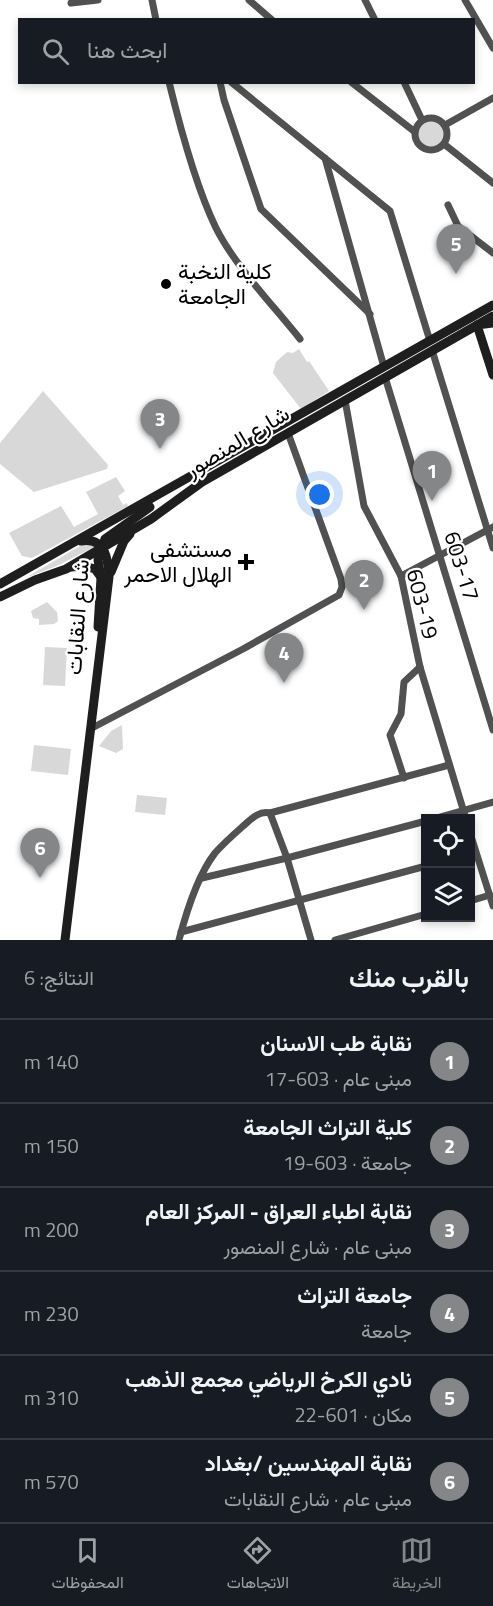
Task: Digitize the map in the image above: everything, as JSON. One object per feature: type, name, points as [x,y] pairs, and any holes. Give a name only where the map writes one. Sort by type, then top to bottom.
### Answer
[{"type":"main road","name":"شارع المنصور","points":[[0,597],[35,580],[66,569],[133,530],[202,482],[385,377],[493,304]]},
{"type":"main road","name":"شارع المنصور","points":[[0,584],[384,367],[493,316]]},
{"type":"main road","points":[[493,323],[477,325],[491,360],[493,375]]},
{"type":"main road","points":[[73,543],[90,540],[102,548],[107,536],[180,484]]},
{"type":"main road","points":[[66,569],[79,566],[88,567],[105,578],[133,530]]},
{"type":"main road","name":"شارع النقابات","points":[[65,940],[92,728],[108,557],[102,548]]},
{"type":"street","points":[[71,3],[98,0]]},
{"type":"street","points":[[152,0],[156,18]]},
{"type":"street","points":[[249,0],[270,18]]},
{"type":"street","points":[[365,0],[374,18]]},
{"type":"street","points":[[465,0],[493,47]]},
{"type":"street","points":[[170,84],[188,151],[217,229],[238,261],[300,339]]},
{"type":"street","points":[[220,84],[261,209],[370,314]]},
{"type":"street","points":[[233,84],[390,211],[490,528],[493,548]]},
{"type":"street","points":[[354,84],[415,132],[417,142],[425,149],[436,150],[444,144],[448,135],[445,125],[435,118],[422,120]]},
{"type":"street","points":[[405,84],[422,120]]},
{"type":"street","points":[[445,125],[493,98]]},
{"type":"street","points":[[415,132],[422,120]]},
{"type":"street","points":[[444,144],[493,183]]},
{"type":"street","points":[[325,158],[384,367]]},
{"type":"street","points":[[448,204],[458,226],[493,253]]},
{"type":"street","name":"603-17","points":[[385,377],[493,730]]},
{"type":"street","name":"603-19","points":[[345,400],[364,506],[401,576],[420,668],[465,814]]},
{"type":"street","points":[[92,728],[243,649],[339,595],[342,587],[341,579],[288,433]]},
{"type":"street","points":[[401,576],[490,528]]},
{"type":"street","points":[[404,778],[390,735],[401,714],[404,681],[420,668]]},
{"type":"street","points":[[179,940],[202,878],[216,853],[260,813],[270,813],[449,765]]},
{"type":"street","points":[[450,814],[493,801]]},
{"type":"street","points":[[270,813],[287,858],[311,940]]},
{"type":"street","points":[[202,878],[287,858],[421,821]]},
{"type":"street","points":[[475,857],[493,906]]},
{"type":"street","points":[[181,932],[421,867]]},
{"type":"street","points":[[475,900],[490,895]]},
{"type":"street","points":[[335,940],[421,915]]},
{"type":"shaded area","points":[[432,120],[442,124],[446,134],[442,144],[432,148],[422,144],[418,134],[422,124]]},
{"type":"shaded area","points":[[299,349],[329,391],[301,409],[273,373],[276,362],[287,352],[293,353]]},
{"type":"shaded area","points":[[43,391],[108,465],[107,469],[34,492],[0,464],[0,443]]},
{"type":"shaded area","points":[[116,477],[125,491],[118,496],[123,505],[127,503],[128,506],[32,558],[22,556],[9,533],[61,506],[74,527],[98,514],[86,492]]},
{"type":"shaded area","points":[[82,545],[94,545],[94,547],[57,566],[25,578]]},
{"type":"shaded area","points":[[47,602],[57,612],[58,621],[54,624],[39,625],[39,619],[33,618],[31,611]]},
{"type":"shaded area","points":[[45,647],[67,648],[65,686],[43,685]]},
{"type":"shaded area","points":[[122,725],[123,749],[116,753],[99,746],[111,731]]},
{"type":"shaded area","points":[[34,745],[71,749],[68,775],[31,771]]},
{"type":"shaded area","points":[[137,795],[167,798],[165,815],[135,812]]},
{"type":"place","name":"نادي الكرخ الرياضي مجمع الذهب","points":[[456,274]]},
{"type":"place","name":"كلية النخبة الجامعة","points":[[166,284]]},
{"type":"place","name":"نقابة اطباء العراق - المركز العام","points":[[160,449]]},
{"type":"place","name":"نقابة طب الاسنان","points":[[432,501]]},
{"type":"place","name":"مستشفى الهلال الاحمر","points":[[246,562]]},
{"type":"place","name":"كلية التراث الجامعة","points":[[364,610]]},
{"type":"place","name":"جامعة التراث","points":[[284,683]]},
{"type":"place","name":"نقابة المهندسين /بغداد","points":[[40,878]]}]
